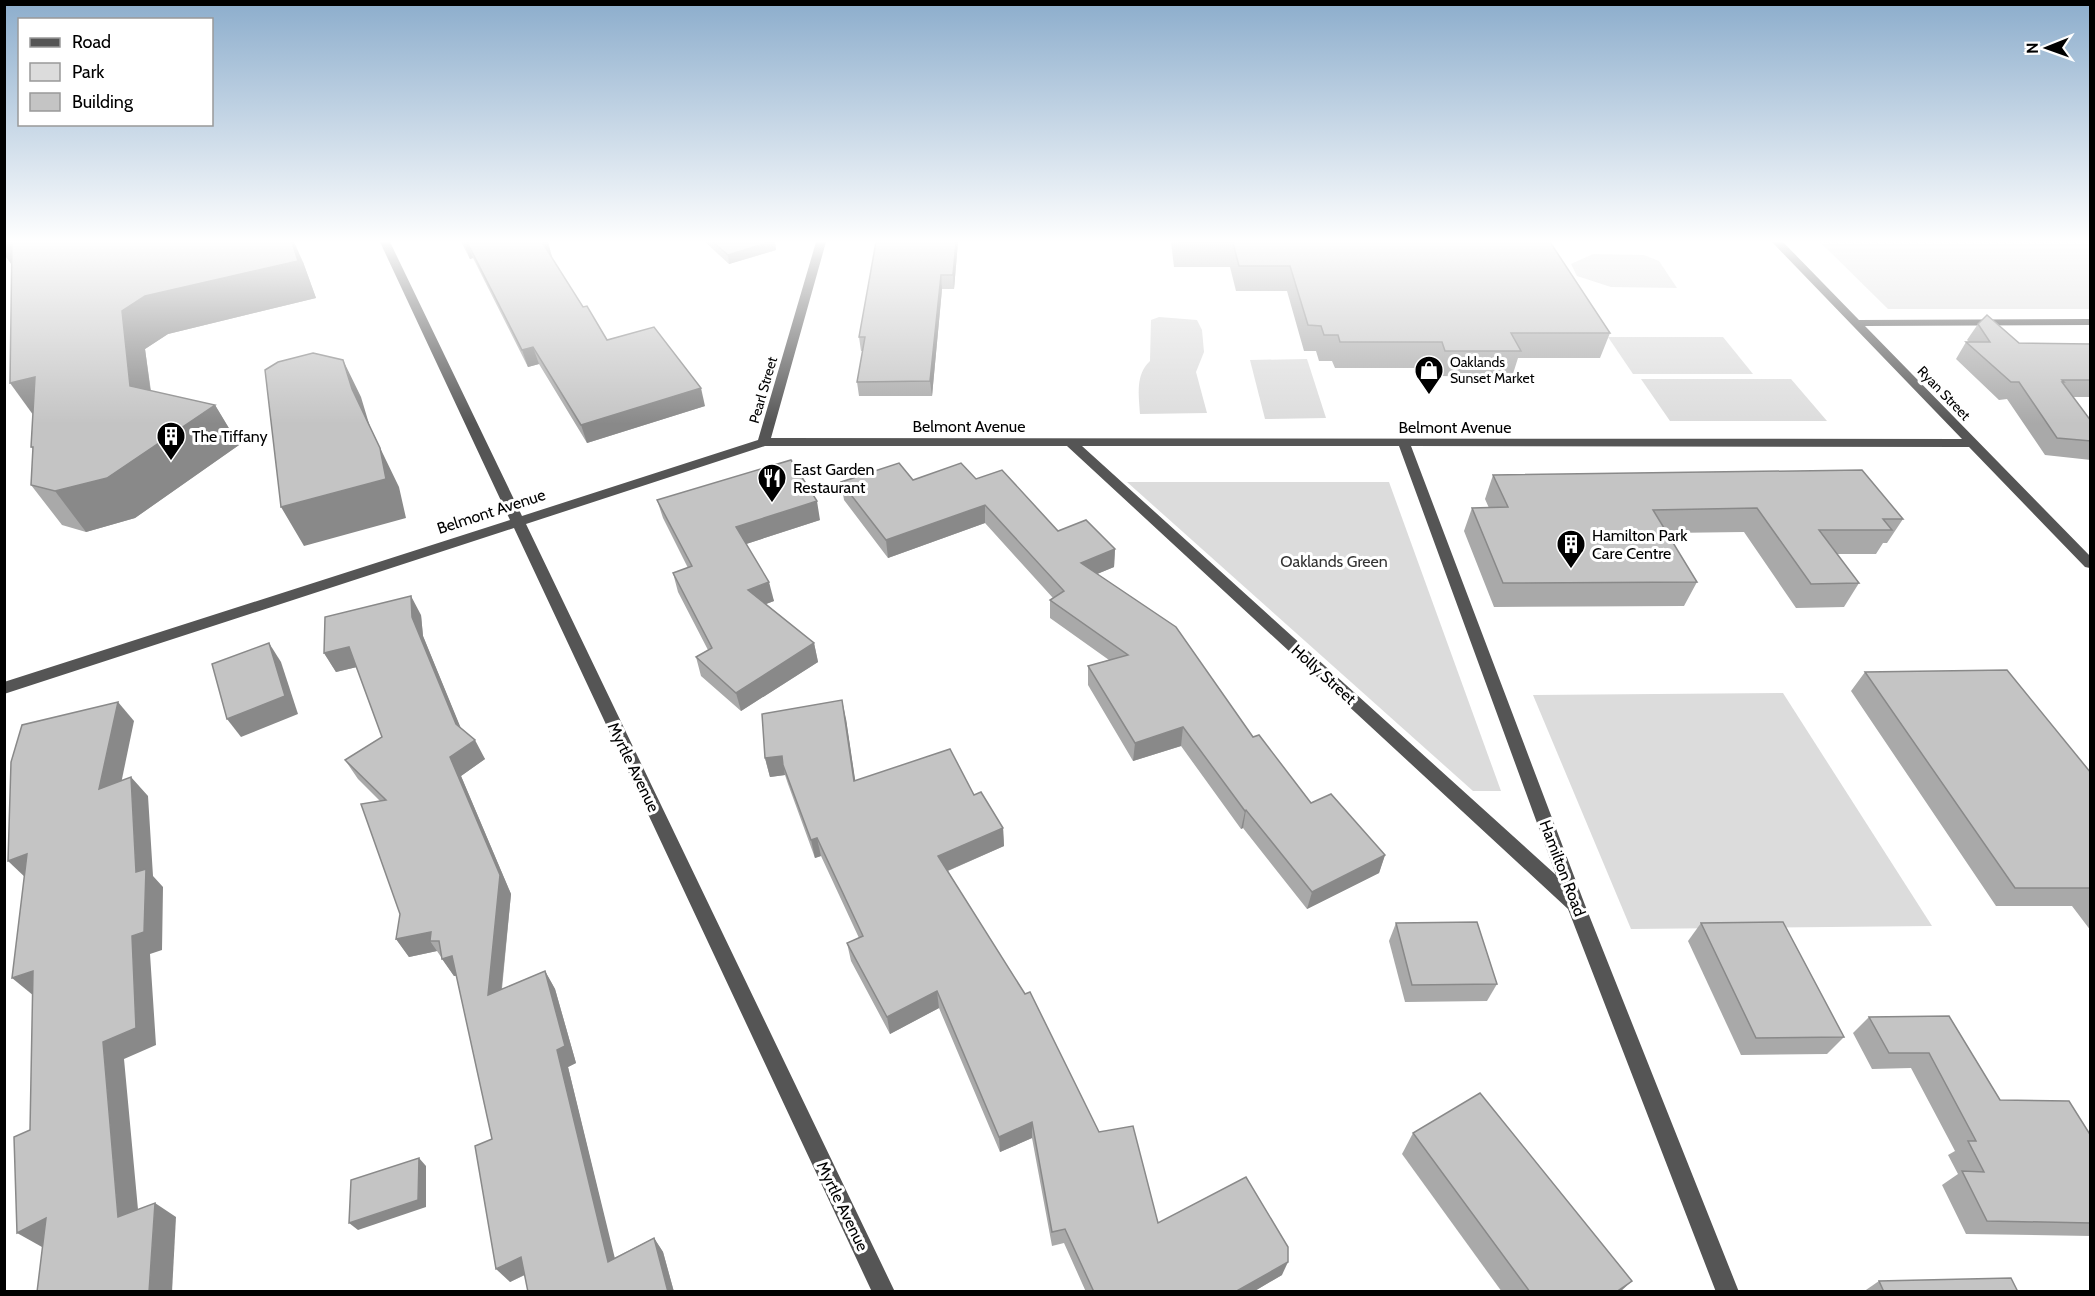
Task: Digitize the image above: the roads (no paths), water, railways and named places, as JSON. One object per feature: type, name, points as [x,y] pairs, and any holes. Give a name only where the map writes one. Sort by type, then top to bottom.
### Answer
[{"type":"street","name":"Myrtle Avenue","points":[[412,302],[885,1292]]},
{"type":"street","name":"Pearl Street","points":[[764,442],[804,302]]},
{"type":"street","name":"Ryan Street","points":[[1835,302],[2091,564]]},
{"type":"street","points":[[1855,323],[2091,322]]},
{"type":"street","name":"Belmont Avenue","points":[[4,688],[764,442],[1973,443]]},
{"type":"street","name":"Holly Street","points":[[1071,443],[1576,905]]},
{"type":"street","name":"Hamilton Road","points":[[1404,443],[1576,905],[1728,1292]]},
{"type":"place","name":"Oaklands Sunset Market","points":[[1429,396]]},
{"type":"place","name":"The Tiffany","points":[[171,462]]},
{"type":"place","name":"East Garden Restaurant","points":[[772,504]]},
{"type":"place","name":"Hamilton Park Care Centre","points":[[1571,570]]},
{"type":"park label","name":"Oaklands Green","points":[[1334,561]]}]
